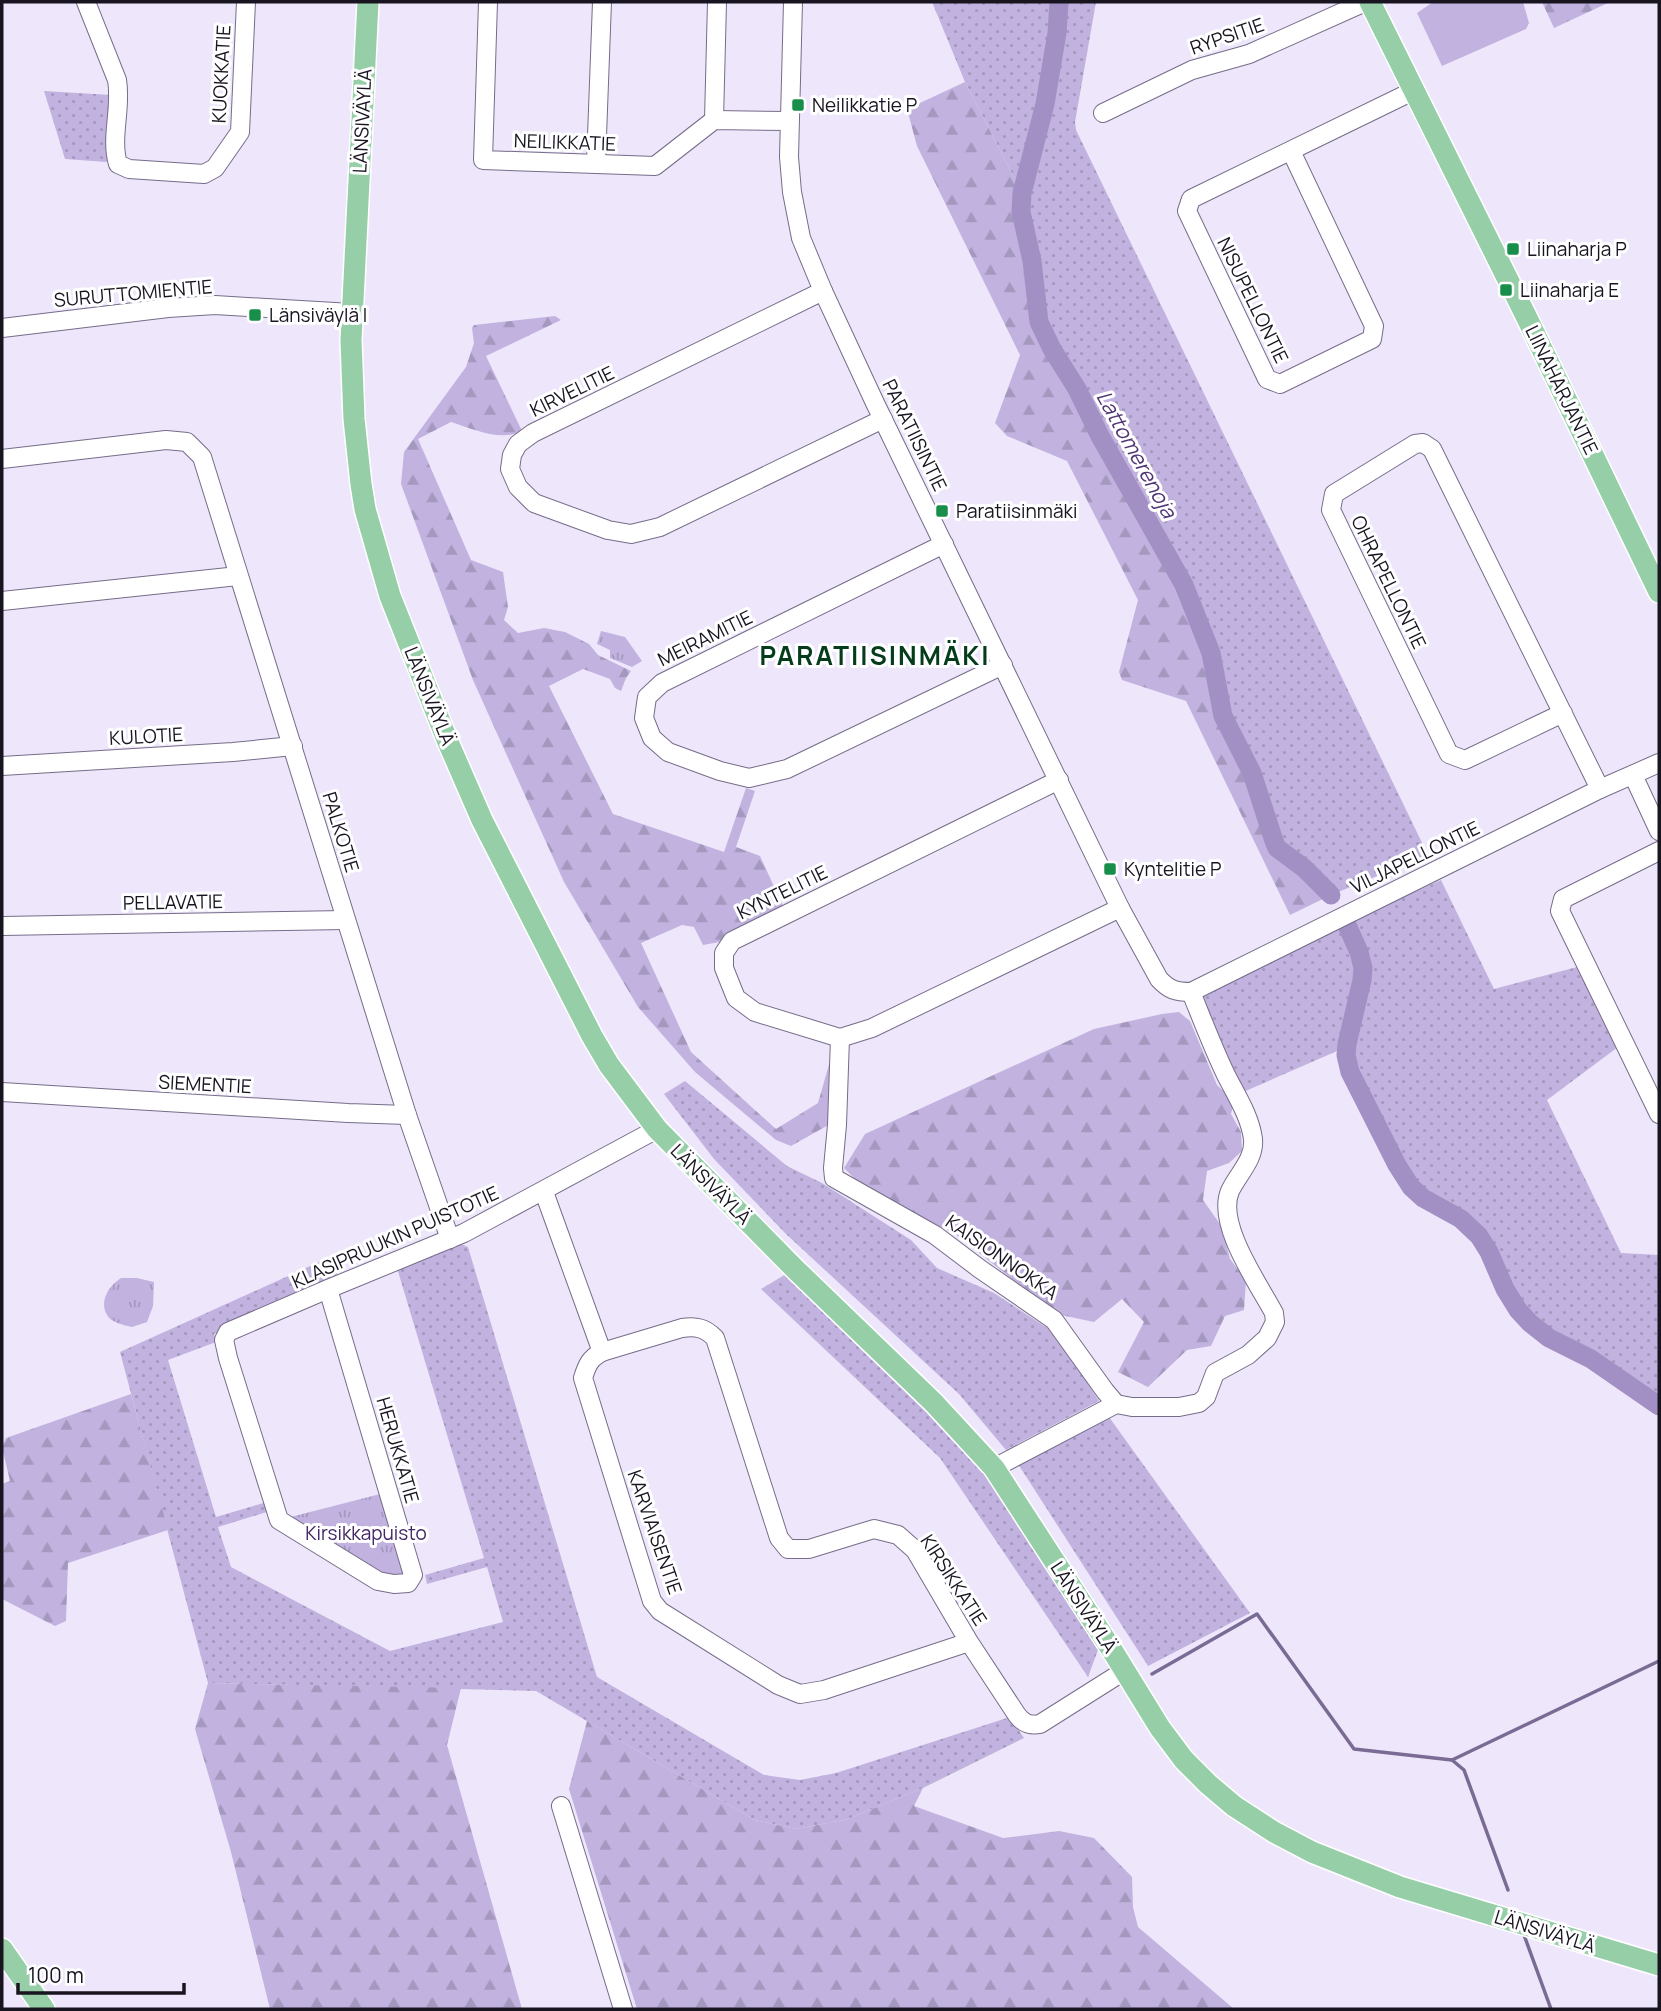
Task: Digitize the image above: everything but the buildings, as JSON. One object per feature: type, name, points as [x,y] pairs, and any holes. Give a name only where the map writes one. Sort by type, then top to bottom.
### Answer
[{"type":"main road","name":"LÄNSIVÄYLÄ","points":[[368,2],[352,313],[354,419],[360,484],[371,534],[390,596],[421,675],[488,832],[609,1065],[657,1129],[795,1269],[934,1403],[994,1468],[1160,1727],[1184,1760],[1208,1784],[1234,1806],[1273,1832],[1312,1852],[1401,1887],[1659,1965]]},
{"type":"main road","name":"LIINAHARJANTIE","points":[[1374,4],[1659,592]]},
{"type":"main road","points":[[2,1949],[44,2009]]},
{"type":"street","name":"KUOKKATIE","points":[[86,2],[117,80],[119,91],[115,152],[118,164],[129,169],[204,174],[215,168],[240,132],[246,2]]},
{"type":"street","name":"NEILIKKATIE","points":[[488,2],[483,160],[655,166],[713,120]]},
{"type":"street","points":[[596,163],[601,2]]},
{"type":"street","points":[[717,2],[713,120],[789,121]]},
{"type":"street","name":"PARATIISINTIE","points":[[793,2],[789,121],[792,192],[801,238],[883,419],[1120,908],[1159,979],[1166,987],[1177,992],[1191,992]]},
{"type":"street","name":"RYPSITIE","points":[[1103,113],[1192,70],[1249,54],[1374,4]]},
{"type":"street","name":"NISUPELLONTIE","points":[[1291,150],[1374,326],[1373,339],[1280,384],[1268,379],[1187,211],[1191,199],[1291,150],[1415,90]]},
{"type":"street","name":"KIRVELITIE","points":[[823,291],[533,433],[518,444],[512,455],[510,469],[519,487],[534,503],[608,530],[631,534],[660,527],[883,419]]},
{"type":"street","name":"SURUTTOMIENTIE","points":[[2,328],[168,308],[215,306],[352,313]]},
{"type":"street","name":"PALKOTIE","points":[[2,459],[166,440],[187,442],[202,457],[345,920],[450,1239]]},
{"type":"street","name":"OHRAPELLONTIE","points":[[1563,713],[1465,760],[1449,754],[1331,510],[1335,494],[1415,444],[1423,443],[1432,449],[1563,713],[1600,789]]},
{"type":"street","name":"MEIRAMITIE","points":[[944,544],[662,683],[647,697],[644,718],[652,738],[668,752],[720,771],[749,778],[787,769],[1003,665]]},
{"type":"street","points":[[2,601],[238,576]]},
{"type":"street","name":"KULOTIE","points":[[2,766],[293,746]]},
{"type":"street","name":"VILJAPELLONTIE","points":[[1191,992],[1600,789],[1659,763]]},
{"type":"street","points":[[1633,775],[1659,831]]},
{"type":"street","name":"KYNTELITIE","points":[[840,1038],[755,1012],[736,998],[724,968],[724,953],[732,941],[1059,780]]},
{"type":"street","points":[[1659,851],[1563,899],[1560,911],[1659,1114]]},
{"type":"street","points":[[840,1038],[872,1028],[1120,908]]},
{"type":"street","name":"PELLAVATIE","points":[[2,926],[345,920]]},
{"type":"street","points":[[994,1468],[1116,1404],[1132,1407],[1179,1407],[1199,1403],[1206,1397],[1215,1373],[1248,1355],[1267,1338],[1275,1322],[1274,1313],[1242,1256],[1229,1227],[1227,1215],[1226,1202],[1231,1188],[1248,1162],[1253,1150],[1253,1138],[1243,1107],[1225,1073],[1191,992]]},
{"type":"street","name":"KAISIONNOKKA","points":[[840,1038],[834,1178],[935,1235],[1054,1320],[1116,1404]]},
{"type":"street","name":"SIEMENTIE","points":[[2,1092],[407,1115]]},
{"type":"street","name":"KLASIPRUUKIN PUISTOTIE","points":[[224,1340],[228,1332],[486,1222],[657,1129]]},
{"type":"street","points":[[544,1192],[602,1352]]},
{"type":"street","name":"HERUKKATIE","points":[[224,1340],[279,1520],[379,1581],[389,1584],[408,1583],[413,1575],[328,1289]]},
{"type":"street","name":"KIRSIKKATIE","points":[[602,1352],[682,1328],[694,1326],[706,1329],[715,1338],[779,1538],[788,1549],[809,1549],[874,1529],[898,1535],[915,1550],[969,1642],[1025,1724],[1034,1726],[1052,1717],[1125,1671]]},
{"type":"street","name":"KARVIAISENTIE","points":[[602,1352],[594,1356],[583,1378],[652,1601],[660,1611],[778,1685],[800,1694],[824,1690],[969,1642]]},
{"type":"street","points":[[561,1806],[623,2009]]},
{"type":"green space","points":[[932,2],[1096,2],[1075,122],[1076,130],[1428,855],[1331,895],[1304,868],[1277,848],[1252,773],[1223,716],[1211,653],[1184,585],[1039,322],[1032,261],[1021,212],[1022,193],[965,82]]},
{"type":"green space","points":[[1433,2],[1523,2],[1529,23],[1526,29],[1442,66],[1417,13]]},
{"type":"green space","points":[[1542,2],[1610,2],[1554,28]]},
{"type":"green space","points":[[965,82],[1022,193],[1021,212],[1032,261],[1039,323],[1184,585],[1211,653],[1223,716],[1252,773],[1277,848],[1304,868],[1331,895],[1290,915],[1186,701],[1122,680],[1119,672],[1138,600],[1067,461],[1007,436],[995,423],[1020,355],[917,146],[907,109]]},
{"type":"green space","points":[[44,91],[111,95],[109,160],[65,159]]},
{"type":"green space","points":[[555,316],[561,320],[486,356],[522,431],[496,435],[451,422],[418,439],[471,560],[503,572],[508,607],[504,620],[518,633],[544,628],[565,632],[589,644],[598,655],[631,671],[621,691],[615,688],[610,679],[583,669],[549,686],[613,814],[724,852],[746,788],[755,791],[736,847],[760,856],[783,906],[737,931],[725,941],[703,945],[694,927],[682,925],[641,943],[691,1052],[776,1129],[818,1103],[834,1047],[832,1123],[791,1146],[776,1140],[695,1072],[638,1007],[564,882],[473,680],[401,484],[404,452],[466,367],[474,343],[474,325]]},
{"type":"green space","points":[[601,631],[625,637],[642,661],[632,667],[610,658],[610,650],[597,644]]},
{"type":"green space","points":[[1441,880],[1494,989],[1577,967],[1618,1047],[1547,1100],[1621,1253],[1659,1255],[1659,1400],[1584,1347],[1552,1332],[1527,1312],[1509,1284],[1487,1238],[1468,1219],[1426,1194],[1405,1171],[1352,1064],[1351,1050],[1365,993],[1367,967],[1362,945],[1350,921]]},
{"type":"green space","points":[[1339,925],[1357,969],[1337,1051],[1241,1093],[1199,1003],[1203,991]]},
{"type":"green space","points":[[1179,1012],[1190,1021],[1217,1085],[1234,1101],[1231,1114],[1241,1132],[1242,1151],[1229,1163],[1207,1171],[1203,1200],[1222,1227],[1230,1259],[1246,1280],[1244,1310],[1225,1316],[1211,1346],[1187,1350],[1148,1387],[1118,1372],[1144,1322],[1122,1299],[1094,1322],[1056,1314],[954,1233],[867,1191],[844,1168],[865,1134],[1094,1029]]},
{"type":"green space","points":[[685,1081],[787,1166],[822,1183],[911,1240],[937,1268],[994,1293],[1055,1333],[1099,1401],[1006,1450],[959,1394],[786,1234],[714,1159],[664,1094]]},
{"type":"green space","points":[[459,1243],[468,1247],[597,1677],[764,1775],[800,1780],[836,1773],[1010,1717],[1024,1738],[923,1788],[848,1819],[796,1829],[755,1820],[536,1691],[208,1683],[120,1352],[330,1257],[338,1277],[214,1334],[216,1342],[168,1360],[216,1517],[267,1502],[270,1511],[218,1527],[231,1567],[390,1651],[503,1622],[487,1567],[427,1584],[425,1575],[484,1558],[397,1268]]},
{"type":"green space","points":[[786,1274],[945,1424],[1008,1502],[1098,1650],[1088,1677],[940,1458],[761,1289]]},
{"type":"green space","points":[[121,1278],[154,1282],[153,1306],[147,1322],[132,1327],[118,1323],[106,1313],[105,1298],[113,1284]]},
{"type":"green space","points":[[131,1394],[168,1530],[68,1563],[66,1621],[55,1626],[2,1599],[2,1484],[10,1481],[2,1447],[6,1438]]},
{"type":"green space","points":[[1109,1417],[1250,1613],[1148,1666],[1018,1464]]},
{"type":"green space","name":"Kirsikkapuisto","points":[[388,1492],[413,1575],[389,1584],[279,1520]]},
{"type":"green space","points":[[208,1683],[461,1688],[447,1745],[522,2009],[270,2009],[231,1852],[195,1729]]},
{"type":"green space","points":[[587,1721],[755,1820],[796,1829],[848,1819],[923,1788],[914,1806],[1003,1838],[1059,1831],[1094,1838],[1132,1877],[1133,1907],[1138,1927],[1234,2009],[637,2009],[569,1789]]},
{"type":"waterway","name":"Lattomerenoja","points":[[1059,2],[1057,33],[1045,104],[1022,193],[1021,212],[1032,261],[1039,322],[1184,585],[1211,653],[1223,716],[1252,773],[1277,848],[1304,868],[1331,895]]},
{"type":"waterway","name":"Lattomerenoja","points":[[1346,923],[1363,968],[1347,1044],[1346,1055],[1350,1072],[1411,1187],[1423,1198],[1461,1219],[1479,1236],[1505,1289],[1530,1323],[1549,1338],[1591,1359],[1659,1406]]},
{"type":"waterway","points":[[1152,1674],[1257,1614],[1354,1749],[1452,1760],[1464,1770],[1508,1890]]},
{"type":"waterway","points":[[1452,1760],[1659,1661]]},
{"type":"waterway","points":[[1524,1935],[1551,2009]]},
{"type":"place","name":"Neilikkatie P","points":[[798,105]]},
{"type":"place","name":"Liinaharja P","points":[[1513,249]]},
{"type":"place","name":"Liinaharja E","points":[[1506,290]]},
{"type":"place","name":"Länsiväylä I","points":[[255,315]]},
{"type":"place","name":"Paratiisinmäki","points":[[942,511]]},
{"type":"place","name":"Kyntelitie P","points":[[1110,869]]},
{"type":"district","name":"PARATIISINMÄKI","points":[[875,655]]}]
